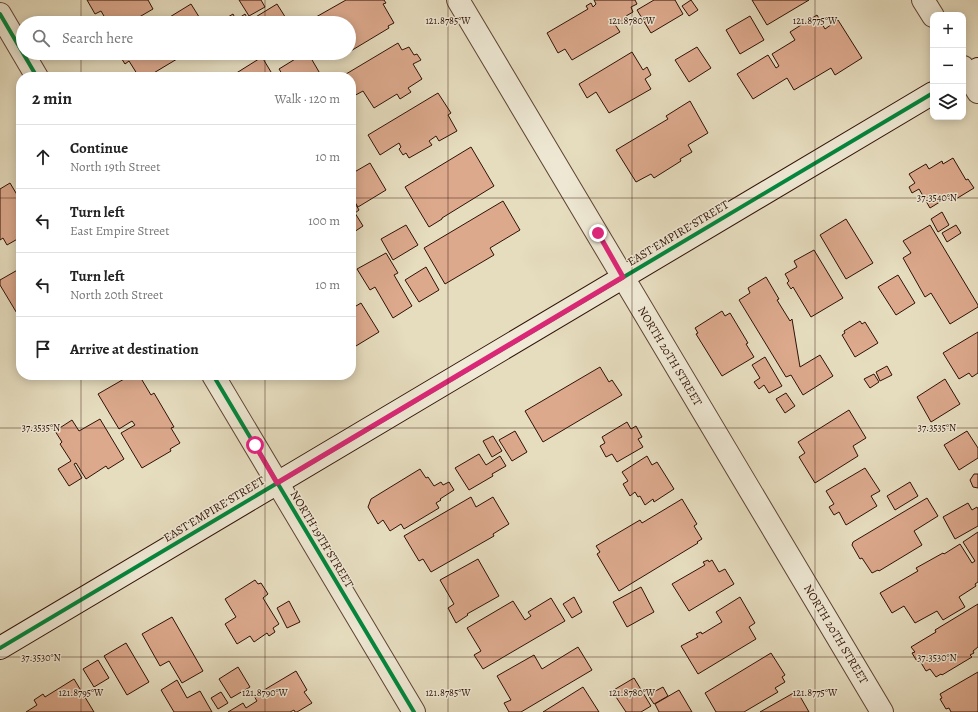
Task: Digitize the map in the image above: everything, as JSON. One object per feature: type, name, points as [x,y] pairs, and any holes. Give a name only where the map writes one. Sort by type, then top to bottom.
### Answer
[{"type":"street","name":"NORTH 20TH STREET","points":[[458,0],[882,712]]},
{"type":"street","points":[[924,0],[931,12]]},
{"type":"street","points":[[0,14],[16,41]]},
{"type":"street","points":[[27,60],[34,72]]},
{"type":"street","name":"EAST EMPIRE STREET","points":[[0,648],[930,95]]},
{"type":"street","name":"NORTH 19TH STREET","points":[[216,380],[414,712]]},
{"type":"building","points":[[87,0],[148,0],[153,9],[141,16],[104,16],[101,11],[95,14]]},
{"type":"building","points":[[239,0],[261,0],[265,7],[249,16]]},
{"type":"building","points":[[346,0],[384,0],[386,3],[383,4],[394,23],[388,26],[389,28],[356,48],[356,16],[318,16]]},
{"type":"building","points":[[594,0],[635,0],[637,4],[631,7],[633,12],[626,16],[628,19],[622,23],[620,20],[614,23],[620,32],[572,60],[565,49],[558,53],[547,33],[588,9],[586,6],[591,3],[593,7],[596,4]]},
{"type":"building","points":[[654,0],[675,0],[683,14],[651,33],[637,10]]},
{"type":"building","points":[[691,0],[698,10],[689,16],[682,6]]},
{"type":"building","points":[[752,0],[809,0],[767,25]]},
{"type":"building","points":[[191,4],[198,16],[171,16]]},
{"type":"building","points":[[277,4],[285,16],[257,16]]},
{"type":"building","points":[[817,15],[825,29],[838,20],[862,58],[835,75],[831,68],[794,90],[787,78],[753,99],[737,74],[768,55],[776,68],[779,66],[772,54],[795,40],[790,32]]},
{"type":"building","points":[[750,16],[764,40],[740,54],[726,30]]},
{"type":"building","points":[[398,43],[402,50],[409,47],[414,55],[417,54],[421,60],[413,64],[422,79],[408,88],[411,92],[400,99],[397,94],[374,108],[363,91],[356,95],[356,72],[349,72]]},
{"type":"building","points":[[697,47],[711,68],[689,82],[675,60]]},
{"type":"building","points":[[632,52],[643,70],[647,67],[651,75],[645,79],[651,89],[609,113],[596,92],[587,98],[579,84]]},
{"type":"building","points":[[122,60],[175,60],[155,72],[136,72],[129,61],[125,64]]},
{"type":"building","points":[[257,60],[264,60],[271,72],[238,72]]},
{"type":"building","points":[[294,60],[312,60],[319,72],[281,72],[279,69]]},
{"type":"building","points":[[438,93],[451,113],[448,115],[457,131],[439,141],[436,136],[429,141],[432,145],[409,158],[406,153],[403,155],[399,149],[401,147],[399,143],[380,155],[368,135]]},
{"type":"building","points":[[690,101],[708,133],[688,145],[692,152],[680,159],[681,161],[654,178],[651,174],[636,182],[616,150],[668,119],[666,116]]},
{"type":"building","points":[[471,147],[494,186],[429,227],[405,187]]},
{"type":"building","points":[[953,158],[966,180],[968,179],[974,188],[951,202],[948,197],[930,208],[919,189],[912,193],[909,187],[915,183],[909,174],[926,164],[929,169],[942,161],[943,164]]},
{"type":"building","points":[[370,163],[386,190],[358,207],[356,204],[356,171]]},
{"type":"building","points":[[10,183],[16,193],[16,240],[7,245],[3,238],[0,240],[0,189]]},
{"type":"building","points":[[503,201],[520,230],[490,248],[494,255],[445,284],[424,248]]},
{"type":"building","points":[[356,205],[359,210],[356,212]]},
{"type":"building","points":[[942,212],[949,225],[938,232],[931,219]]},
{"type":"building","points":[[356,215],[363,226],[356,231]]},
{"type":"building","points":[[846,219],[873,263],[846,279],[820,235]]},
{"type":"building","points":[[406,225],[418,245],[393,260],[381,239]]},
{"type":"building","points":[[930,225],[978,305],[978,307],[950,324],[931,293],[925,297],[903,258],[911,253],[903,241]]},
{"type":"building","points":[[956,225],[961,233],[947,242],[942,233]]},
{"type":"building","points":[[814,250],[843,298],[811,317],[793,287],[791,289],[787,283],[789,281],[785,274],[797,267],[794,261]]},
{"type":"building","points":[[386,253],[398,273],[394,275],[412,306],[393,318],[375,287],[370,290],[357,269]]},
{"type":"building","points":[[426,267],[439,290],[419,302],[405,280]]},
{"type":"building","points":[[16,271],[16,312],[0,285],[0,280]]},
{"type":"building","points":[[898,275],[915,303],[896,315],[878,287]]},
{"type":"building","points":[[766,277],[779,299],[777,300],[790,321],[792,319],[800,367],[820,355],[833,376],[803,395],[791,375],[786,377],[739,300],[750,293],[748,288]]},
{"type":"building","points":[[361,303],[379,332],[356,346],[356,306]]},
{"type":"building","points":[[722,311],[725,316],[730,313],[748,343],[746,344],[754,357],[722,376],[696,334],[698,333],[695,328]]},
{"type":"building","points":[[860,321],[862,324],[865,322],[878,343],[855,357],[842,335],[845,333],[844,331]]},
{"type":"building","points":[[978,332],[978,373],[972,377],[969,373],[959,379],[943,353]]},
{"type":"building","points":[[765,357],[782,386],[769,393],[764,385],[759,389],[754,382],[760,378],[752,365]]},
{"type":"building","points":[[887,366],[892,375],[880,381],[876,372]]},
{"type":"building","points":[[600,367],[609,382],[612,380],[622,395],[543,442],[525,411]]},
{"type":"building","points":[[874,374],[879,382],[870,388],[864,379]]},
{"type":"building","points":[[945,379],[960,404],[931,422],[917,397]]},
{"type":"building","points":[[122,380],[142,380],[151,395],[154,393],[174,427],[171,428],[180,443],[170,449],[171,451],[142,468],[121,433],[135,425],[132,421],[119,429],[98,394]]},
{"type":"building","points":[[786,393],[795,406],[785,413],[776,399]]},
{"type":"building","points":[[849,410],[866,438],[853,446],[858,456],[815,483],[799,457],[805,453],[798,442]]},
{"type":"building","points":[[100,419],[124,459],[108,469],[106,466],[86,479],[76,463],[74,464],[82,478],[69,486],[58,469],[71,461],[60,444],[62,442],[55,431],[72,420],[79,431]]},
{"type":"building","points":[[627,422],[631,429],[636,426],[642,437],[638,439],[643,447],[617,462],[612,454],[606,457],[600,446],[605,443],[602,437]]},
{"type":"building","points":[[515,431],[527,452],[512,461],[499,440]]},
{"type":"building","points":[[967,431],[978,448],[978,458],[959,470],[944,445]]},
{"type":"building","points":[[493,436],[502,451],[492,457],[483,441]]},
{"type":"building","points":[[479,454],[486,465],[500,456],[506,466],[492,474],[493,476],[469,490],[455,468]]},
{"type":"building","points":[[647,456],[652,465],[657,462],[674,489],[654,502],[653,499],[645,505],[640,496],[638,497],[635,492],[630,496],[623,484],[628,481],[622,472]]},
{"type":"building","points":[[865,468],[880,491],[871,496],[877,506],[846,525],[839,512],[834,515],[829,507],[834,504],[826,491]]},
{"type":"building","points":[[420,469],[434,486],[441,482],[443,485],[449,482],[454,490],[436,503],[439,508],[404,529],[401,524],[390,531],[383,520],[378,524],[368,507],[371,499]]},
{"type":"building","points":[[974,474],[978,474],[978,488],[973,487],[970,480]]},
{"type":"building","points":[[910,482],[918,496],[895,510],[887,496]]},
{"type":"building","points":[[471,497],[476,507],[493,497],[509,524],[493,534],[494,536],[431,572],[423,559],[419,561],[404,536]]},
{"type":"building","points":[[927,498],[938,516],[914,531],[922,545],[879,571],[878,570],[872,573],[862,558],[860,559],[852,545],[853,542]]},
{"type":"building","points":[[682,499],[697,524],[694,526],[702,539],[697,542],[698,543],[619,591],[597,554],[600,552],[596,546],[640,520],[642,523]]},
{"type":"building","points":[[968,503],[972,510],[977,507],[978,509],[978,526],[955,539],[943,517]]},
{"type":"building","points":[[978,532],[978,582],[975,584],[976,586],[959,597],[965,607],[943,620],[937,611],[915,623],[904,606],[892,613],[880,593],[918,571],[916,568],[960,544],[972,563],[975,561],[963,542]]},
{"type":"building","points":[[478,559],[499,596],[467,614],[468,615],[456,623],[448,608],[454,604],[440,580]]},
{"type":"building","points":[[708,560],[709,562],[712,560],[719,572],[725,569],[734,584],[689,611],[672,584],[705,565],[703,562]]},
{"type":"building","points":[[255,580],[258,584],[261,583],[268,594],[263,598],[279,624],[273,628],[275,632],[269,636],[267,633],[254,642],[250,636],[237,644],[225,624],[236,617],[225,599]]},
{"type":"building","points":[[641,587],[654,612],[627,627],[613,602]]},
{"type":"building","points":[[574,597],[582,612],[572,618],[563,604]]},
{"type":"building","points":[[740,597],[755,623],[749,627],[756,639],[698,674],[681,646],[698,637],[696,634],[701,632],[702,634],[722,622],[716,612]]},
{"type":"building","points":[[551,598],[565,621],[483,669],[474,655],[481,651],[467,628],[513,601],[525,620],[531,616],[528,612]]},
{"type":"building","points":[[289,601],[300,622],[287,628],[277,608]]},
{"type":"building","points":[[978,604],[978,647],[973,651],[974,653],[970,655],[972,657],[936,677],[930,669],[926,671],[920,661],[918,663],[912,653],[915,652],[911,647],[936,632],[935,630]]},
{"type":"building","points":[[172,617],[203,671],[182,683],[169,661],[160,666],[142,634]]},
{"type":"building","points":[[126,643],[149,682],[127,695],[104,656]]},
{"type":"building","points":[[578,647],[592,670],[521,712],[509,712],[504,703],[511,700],[497,676],[534,655],[542,669]]},
{"type":"building","points":[[771,653],[785,675],[782,677],[785,682],[775,688],[778,692],[744,712],[716,712],[705,693]]},
{"type":"building","points":[[98,660],[109,678],[94,687],[83,669]]},
{"type":"building","points":[[238,667],[250,687],[231,698],[219,679]]},
{"type":"building","points":[[296,671],[307,690],[304,692],[312,703],[297,712],[294,710],[290,712],[228,712],[243,703],[246,708],[257,701],[254,696]]},
{"type":"building","points":[[978,672],[978,712],[951,712],[949,708],[946,709],[940,699],[942,698],[940,694]]},
{"type":"building","points":[[634,678],[651,706],[641,712],[626,712],[612,691]]},
{"type":"building","points":[[74,679],[94,712],[26,712],[37,705],[34,700],[43,694],[45,697]]},
{"type":"building","points":[[177,680],[187,698],[200,691],[212,712],[174,712],[161,690]]},
{"type":"building","points":[[583,687],[599,712],[543,712]]},
{"type":"building","points":[[663,687],[668,696],[654,704],[648,695]]},
{"type":"building","points":[[679,690],[692,712],[659,712],[655,704]]},
{"type":"building","points":[[797,691],[809,712],[760,712]]},
{"type":"building","points":[[221,692],[228,703],[218,709],[211,698]]},
{"type":"cycle path","points":[[0,14],[16,41]]},
{"type":"cycle path","points":[[27,60],[34,72]]},
{"type":"cycle path","points":[[0,648],[930,95]]},
{"type":"cycle path","points":[[216,380],[414,712]]},
{"type":"route","points":[[255,445],[277,483],[623,277],[598,233]]}]
